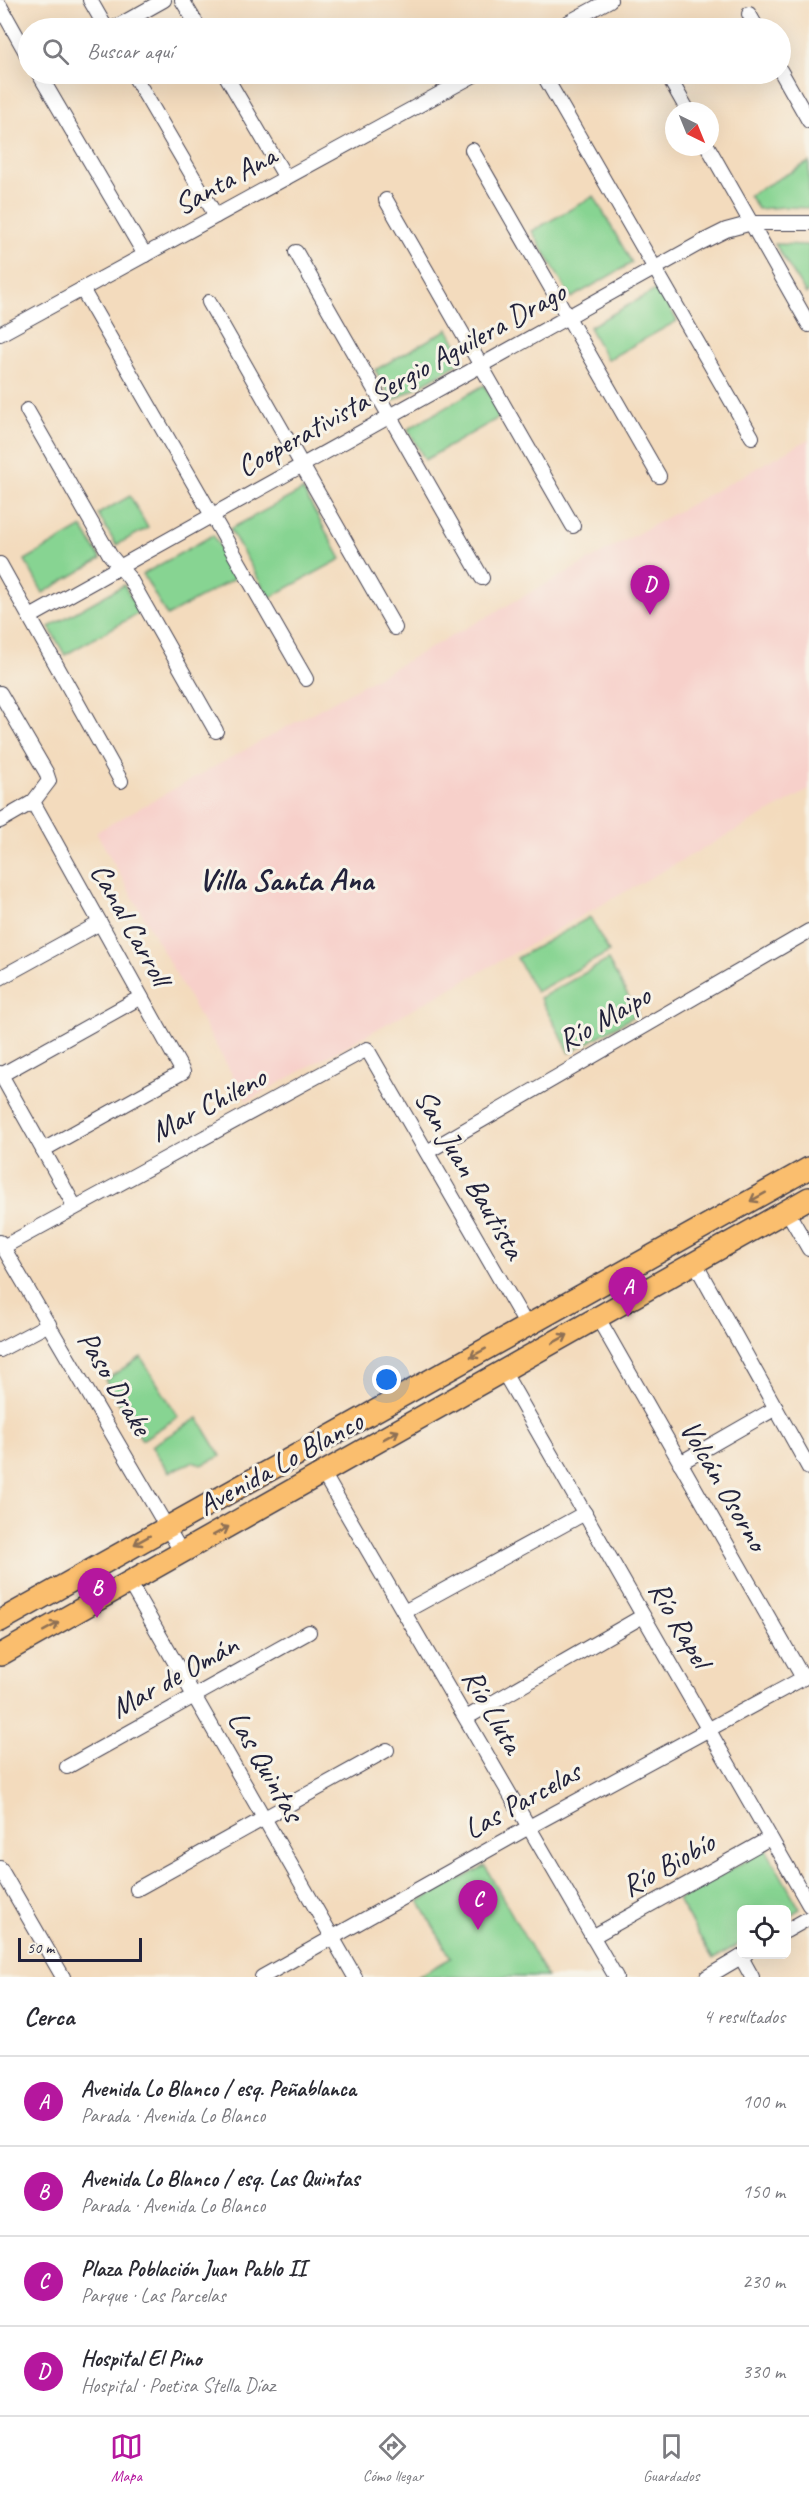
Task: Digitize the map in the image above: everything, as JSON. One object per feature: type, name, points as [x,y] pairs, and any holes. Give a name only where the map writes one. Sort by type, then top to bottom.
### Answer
[{"type":"main road","name":"Avenida Lo Blanco","points":[[0,1621],[809,1168]]},
{"type":"main road","name":"Avenida Lo Blanco","points":[[0,1655],[809,1198]]},
{"type":"street","points":[[90,0],[100,18]]},
{"type":"street","points":[[132,18],[164,0]]},
{"type":"street","points":[[182,0],[193,18]]},
{"type":"street","points":[[577,18],[610,0]]},
{"type":"street","points":[[0,6],[18,38]]},
{"type":"street","points":[[749,14],[751,18]]},
{"type":"street","points":[[45,84],[145,255]]},
{"type":"street","points":[[139,84],[216,216]]},
{"type":"street","points":[[231,84],[286,178]]},
{"type":"street","name":"Santa Ana","points":[[0,334],[458,84]]},
{"type":"street","points":[[549,84],[752,437]]},
{"type":"street","points":[[673,84],[683,102]]},
{"type":"street","points":[[788,84],[809,121]]},
{"type":"street","points":[[472,150],[659,476]]},
{"type":"street","points":[[713,156],[809,325]]},
{"type":"street","points":[[386,200],[573,526]]},
{"type":"street","name":"Cooperativista Sergio Aguilera Drago","points":[[30,617],[726,230],[752,224],[809,223]]},
{"type":"street","points":[[296,252],[482,578]]},
{"type":"street","points":[[82,289],[306,679]]},
{"type":"street","points":[[209,302],[395,628]]},
{"type":"street","points":[[27,410],[110,555],[130,579],[216,731]]},
{"type":"street","points":[[0,564],[122,781]]},
{"type":"street","points":[[0,693],[49,781],[33,802],[0,821]]},
{"type":"street","name":"Canal Carroll","points":[[33,802],[183,1072],[43,1150]]},
{"type":"street","points":[[0,978],[100,923]]},
{"type":"street","name":"Río Maipo","points":[[427,1152],[809,931]]},
{"type":"street","points":[[75,1207],[1,1074],[141,997]]},
{"type":"street","name":"San Juan Bautista","points":[[367,1049],[527,1326]]},
{"type":"street","name":"Mar Chileno","points":[[1,1244],[75,1207],[367,1049]]},
{"type":"street","points":[[787,1211],[809,1249]]},
{"type":"street","name":"Paso Drake","points":[[1,1244],[182,1552]]},
{"type":"street","points":[[695,1263],[776,1407],[805,1450],[809,1468]]},
{"type":"street","name":"Volcán Osorno","points":[[598,1318],[806,1677]]},
{"type":"street","points":[[0,1350],[49,1324]]},
{"type":"street","name":"Río Rapel","points":[[503,1371],[809,1905]]},
{"type":"street","points":[[680,1463],[776,1407]]},
{"type":"street","name":"Río Lluta","points":[[323,1473],[615,1977]]},
{"type":"street","points":[[404,1612],[585,1513]]},
{"type":"street","name":"Las Quintas","points":[[129,1582],[355,1977]]},
{"type":"street","points":[[466,1718],[643,1616]]},
{"type":"street","name":"Mar de Omán","points":[[67,1767],[309,1632]]},
{"type":"street","name":"Las Parcelas","points":[[262,1977],[529,1827],[806,1677]]},
{"type":"street","points":[[137,1889],[387,1750]]},
{"type":"street","name":"Río Biobío","points":[[592,1937],[770,1838]]},
{"type":"street","points":[[0,1868],[6,1893],[63,1977]]},
{"type":"street","points":[[791,1928],[809,1918]]},
{"type":"street","points":[[707,1977],[738,1959]]},
{"type":"street","points":[[744,1959],[752,1977]]},
{"type":"shaded area","points":[[809,439],[809,790],[247,1101],[96,832]]},
{"type":"green space","points":[[809,162],[809,208],[758,209],[749,195]]},
{"type":"green space","points":[[594,196],[632,263],[571,298],[532,231]]},
{"type":"green space","points":[[775,244],[809,245],[809,292],[806,294]]},
{"type":"green space","points":[[659,288],[677,321],[607,360],[589,327]]},
{"type":"green space","points":[[448,329],[465,360],[393,401],[375,370]]},
{"type":"green space","points":[[484,385],[502,416],[425,460],[408,429]]},
{"type":"green space","points":[[303,490],[341,559],[269,598],[230,529]]},
{"type":"green space","points":[[130,496],[148,528],[116,545],[98,514]]},
{"type":"green space","points":[[82,527],[101,559],[43,593],[25,560]]},
{"type":"green space","points":[[213,535],[237,577],[167,616],[143,574]]},
{"type":"green space","points":[[124,585],[139,613],[65,655],[49,627]]},
{"type":"green space","points":[[590,917],[609,952],[536,992],[517,958]]},
{"type":"green space","points":[[608,960],[638,1014],[570,1053],[540,998]]},
{"type":"green space","points":[[141,1357],[178,1417],[142,1440],[105,1380]]},
{"type":"green space","points":[[198,1418],[221,1456],[202,1465],[192,1462],[169,1472],[151,1446]]},
{"type":"green space","points":[[766,1849],[800,1909],[791,1915],[791,1905],[737,1905],[737,1945],[713,1959],[678,1900]]},
{"type":"green space","points":[[485,1866],[547,1977],[417,1977],[451,1958],[419,1901]]},
{"type":"place","name":"Hospital El Pino","points":[[650,615]]},
{"type":"place","name":"Avenida Lo Blanco / esq. Peñablanca","points":[[628,1317]]},
{"type":"place","name":"Avenida Lo Blanco / esq. Las Quintas","points":[[97,1618]]},
{"type":"place","name":"Plaza Población Juan Pablo II","points":[[478,1930]]},
{"type":"district","name":"Villa Santa Ana","points":[[286,879]]}]
